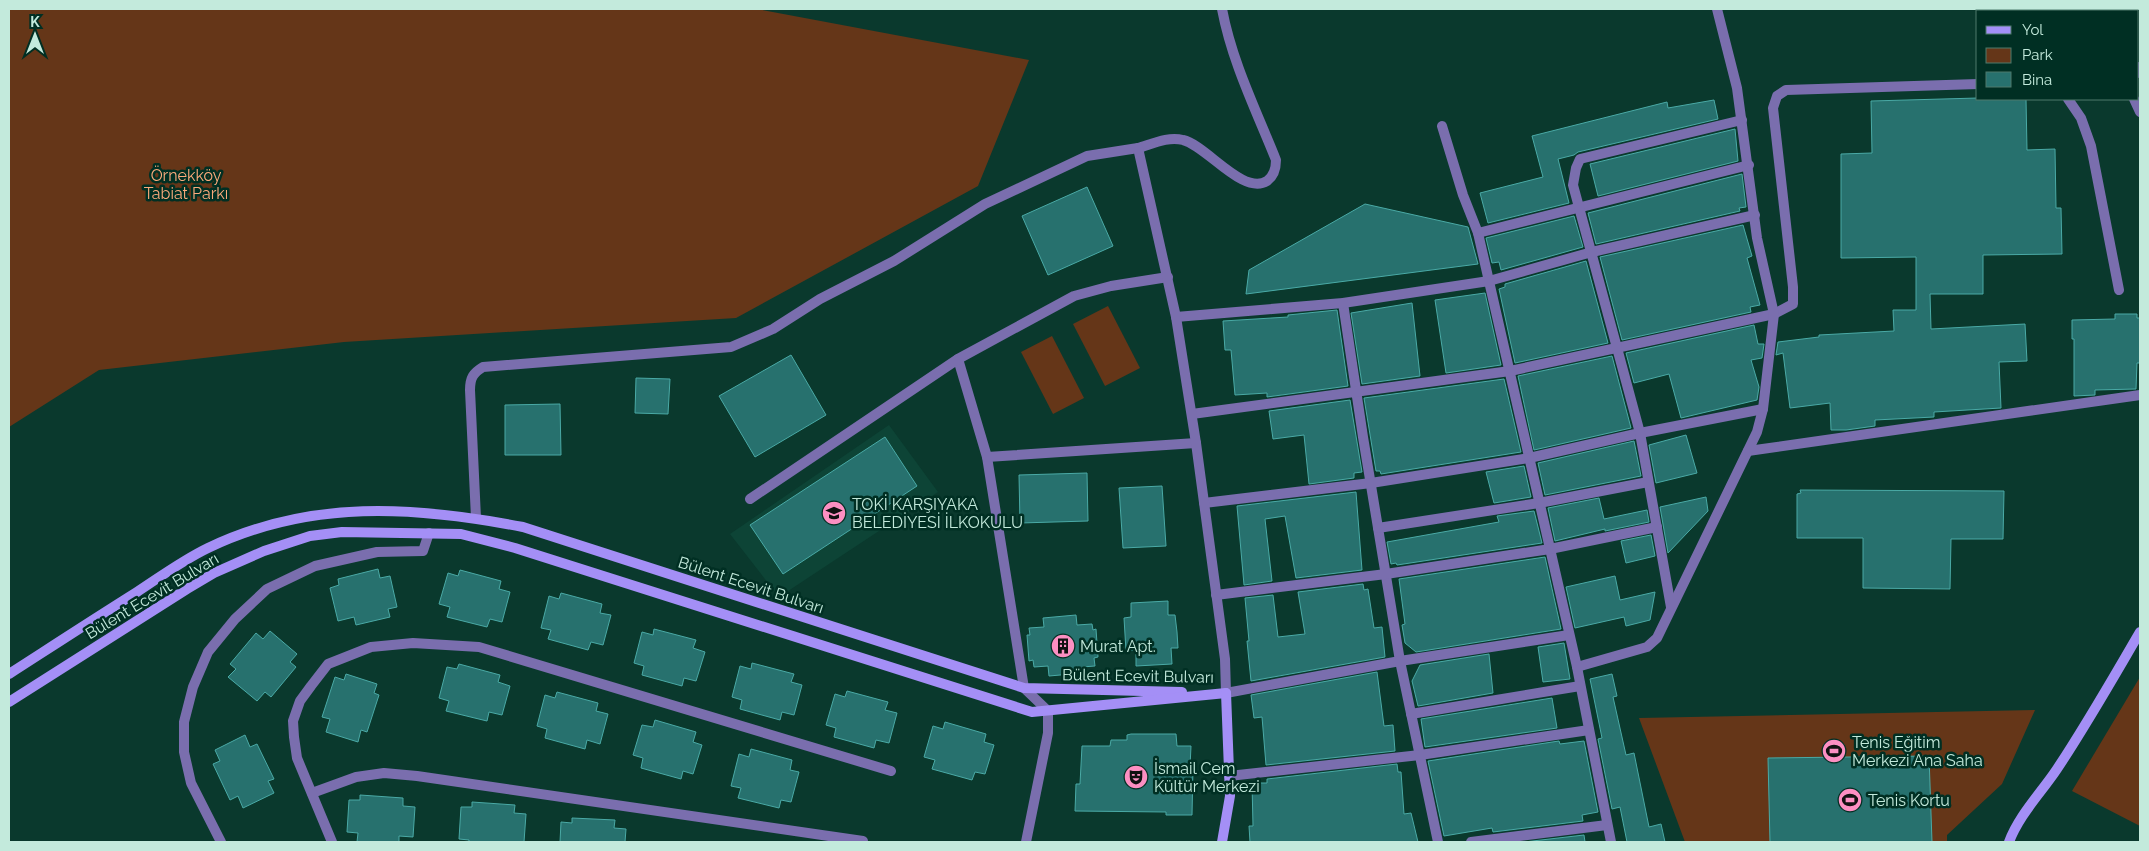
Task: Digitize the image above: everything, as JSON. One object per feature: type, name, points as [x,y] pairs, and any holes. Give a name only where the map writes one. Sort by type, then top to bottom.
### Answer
[{"type":"street","points":[[476,518],[470,378],[483,367],[731,347],[773,330],[820,299],[894,261],[985,204],[1087,156],[1138,148],[1170,139],[1184,140],[1192,142],[1217,163],[1249,182],[1261,184],[1267,181],[1274,172],[1276,160],[1237,63],[1222,9]]},
{"type":"street","points":[[1577,667],[1647,646],[1657,638],[1757,432],[1763,409],[1774,314],[1757,238],[1737,88],[1717,9]]},
{"type":"street","points":[[1192,414],[1510,371],[1774,314],[1792,304],[1792,287],[1773,108],[1777,96],[1786,90],[1976,84]]},
{"type":"street","points":[[2069,100],[2081,118],[2092,146],[2119,290]]},
{"type":"street","points":[[2134,100],[2140,112]]},
{"type":"street","points":[[1671,607],[1640,433],[1573,185],[1576,168],[1580,159],[1742,120]]},
{"type":"street","points":[[1442,126],[1463,194],[1478,233],[1577,667],[1611,842]]},
{"type":"street","points":[[1138,148],[1176,317],[1192,414],[1225,659],[1230,796],[1222,842]]},
{"type":"street","points":[[1478,233],[1748,165]]},
{"type":"street","points":[[1176,317],[1343,303],[1489,281],[1592,252],[1754,215]]},
{"type":"street","points":[[750,499],[958,359],[1074,296],[1111,286],[1168,277]]},
{"type":"street","points":[[1343,303],[1400,662],[1438,842]]},
{"type":"street","points":[[958,359],[988,457],[1024,688],[1048,711],[1048,733],[1026,842]]},
{"type":"street","points":[[1748,451],[2140,395]]},
{"type":"street","points":[[1204,503],[1371,483],[1529,458],[1640,433],[1763,409]]},
{"type":"street","points":[[988,457],[1196,443]]},
{"type":"street","points":[[1378,528],[1539,503],[1648,482]]},
{"type":"street","name":"Bülent Ecevit Bulvarı","points":[[9,674],[207,548],[264,526],[302,516],[357,510],[440,513],[523,527],[1024,688],[1226,693]]},
{"type":"street","points":[[1216,595],[1386,574],[1550,550],[1657,527]]},
{"type":"street","name":"Bülent Ecevit Bulvarı","points":[[9,702],[187,588],[214,573],[264,551],[310,536],[342,532],[461,534],[515,548],[1032,712],[1226,693]]},
{"type":"street","points":[[221,842],[191,782],[184,752],[184,722],[193,687],[208,652],[235,619],[267,589],[315,566],[377,552],[423,552],[429,532]]},
{"type":"street","points":[[2009,842],[2015,827],[2044,789],[2085,726],[2140,632]]},
{"type":"street","points":[[1226,693],[1400,662],[1569,636]]},
{"type":"street","points":[[332,842],[297,758],[293,721],[300,701],[328,664],[371,647],[413,643],[479,646],[892,771]]},
{"type":"street","points":[[1411,714],[1580,686]]},
{"type":"street","points":[[1229,776],[1420,755],[1589,730]]},
{"type":"street","points":[[312,793],[356,777],[384,774],[417,776],[864,840]]},
{"type":"street","points":[[1471,842],[1607,825]]},
{"type":"shaded area","name":"TOKİ KARŞIYAKA BELEDİYESİ İLKOKULU","points":[[889,425],[938,492],[779,597],[730,534]]},
{"type":"green space","name":"Örnekköy Tabiat Parkı","points":[[9,9],[757,9],[1029,60],[978,186],[736,318],[344,342],[99,370],[9,427]]},
{"type":"green space","points":[[1108,306],[1140,368],[1105,386],[1073,324]]},
{"type":"green space","points":[[1052,336],[1084,398],[1053,414],[1021,352]]},
{"type":"green space","points":[[2140,677],[2140,826],[2072,791]]},
{"type":"green space","name":"Tenis Eğitim Merkezi Ana Saha","points":[[2035,710],[2002,784],[1947,835],[1947,842],[1685,842],[1639,718]]},
{"type":"building","points":[[1976,98],[1976,100],[2026,100],[2027,150],[2055,149],[2056,208],[2061,208],[2062,254],[1983,255],[1983,294],[1930,294],[1931,329],[2025,324],[2027,361],[1999,362],[2001,408],[1934,412],[1934,417],[1875,420],[1875,426],[1831,430],[1830,403],[1790,408],[1783,353],[1776,355],[1778,342],[1819,337],[1819,335],[1894,331],[1893,310],[1916,310],[1916,257],[1841,258],[1841,154],[1872,153],[1871,101]]},
{"type":"building","points":[[1714,100],[1718,119],[1578,152],[1574,155],[1558,159],[1569,203],[1488,223],[1480,193],[1543,177],[1532,136],[1667,102],[1668,108]]},
{"type":"building","points":[[1735,129],[1738,161],[1598,196],[1590,164]]},
{"type":"building","points":[[1742,174],[1746,207],[1739,208],[1740,211],[1596,244],[1588,213]]},
{"type":"building","points":[[1087,187],[1113,246],[1048,275],[1022,216]]},
{"type":"building","points":[[1365,204],[1468,227],[1478,264],[1246,294],[1249,270]]},
{"type":"building","points":[[1574,216],[1583,247],[1501,270],[1499,262],[1492,263],[1486,238]]},
{"type":"building","points":[[1743,225],[1752,256],[1747,258],[1760,305],[1750,307],[1751,312],[1622,340],[1600,257]]},
{"type":"building","points":[[1586,261],[1608,343],[1515,363],[1499,289],[1505,287],[1505,284]]},
{"type":"building","points":[[1485,293],[1501,365],[1446,373],[1435,300]]},
{"type":"building","points":[[1412,303],[1420,376],[1362,384],[1351,313]]},
{"type":"building","points":[[1337,310],[1348,386],[1267,397],[1267,393],[1235,395],[1231,350],[1225,350],[1223,321],[1288,317],[1288,315]]},
{"type":"building","points":[[2115,314],[2137,314],[2137,318],[2140,318],[2140,363],[2137,363],[2136,389],[2095,390],[2095,395],[2074,396],[2072,320],[2115,319]]},
{"type":"building","points":[[1754,325],[1758,344],[1764,344],[1762,358],[1751,360],[1759,387],[1757,400],[1681,418],[1669,374],[1634,383],[1626,353]]},
{"type":"building","points":[[791,355],[826,415],[755,457],[719,396]]},
{"type":"building","points":[[1612,356],[1631,428],[1534,450],[1518,376]]},
{"type":"building","points":[[636,378],[670,379],[668,414],[635,413]]},
{"type":"building","points":[[1504,379],[1521,452],[1381,474],[1380,471],[1376,471],[1364,398]]},
{"type":"building","points":[[1350,400],[1362,472],[1354,473],[1354,478],[1309,484],[1304,435],[1273,439],[1269,411]]},
{"type":"building","points":[[560,404],[561,455],[505,455],[505,405]]},
{"type":"building","points":[[1686,435],[1697,473],[1656,483],[1649,445]]},
{"type":"building","name":"TOKİ KARŞIYAKA BELEDİYESİ İLKOKULU","points":[[885,437],[917,486],[783,574],[750,525]]},
{"type":"building","points":[[1634,441],[1641,476],[1545,495],[1538,463]]},
{"type":"building","points":[[1524,466],[1531,497],[1494,503],[1486,472]]},
{"type":"building","points":[[1087,473],[1088,521],[1020,523],[1019,475]]},
{"type":"building","points":[[1162,486],[1166,546],[1123,548],[1119,488]]},
{"type":"building","points":[[1800,490],[2004,491],[2003,539],[1951,539],[1950,589],[1863,588],[1863,538],[1797,538],[1797,494],[1801,493]]},
{"type":"building","points":[[1356,492],[1362,570],[1296,578],[1285,516],[1265,519],[1272,581],[1244,585],[1237,506]]},
{"type":"building","points":[[1706,497],[1708,511],[1668,553],[1660,507]]},
{"type":"building","points":[[1599,498],[1604,519],[1647,510],[1649,522],[1605,531],[1605,529],[1555,541],[1548,508]]},
{"type":"building","points":[[1534,511],[1542,543],[1397,565],[1396,563],[1391,564],[1387,542],[1499,522],[1497,516]]},
{"type":"building","points":[[1651,535],[1655,556],[1626,563],[1621,541]]},
{"type":"building","points":[[1545,557],[1561,629],[1416,652],[1405,643],[1402,625],[1405,624],[1399,579]]},
{"type":"building","points":[[378,569],[380,578],[390,576],[397,607],[388,609],[390,617],[356,625],[354,617],[338,621],[330,588],[339,585],[338,579]]},
{"type":"building","points":[[460,570],[501,581],[499,589],[510,592],[502,622],[490,619],[487,627],[447,617],[450,607],[439,604],[448,573],[458,576]]},
{"type":"building","points":[[1615,576],[1620,600],[1655,592],[1650,620],[1626,626],[1624,617],[1575,628],[1566,587]]},
{"type":"building","points":[[1363,584],[1364,590],[1368,589],[1374,628],[1382,627],[1385,657],[1251,681],[1245,598],[1273,595],[1278,637],[1305,634],[1298,592]]},
{"type":"building","points":[[561,593],[602,604],[600,613],[611,615],[603,645],[591,642],[588,650],[548,639],[551,630],[541,628],[549,596],[559,599]]},
{"type":"building","points":[[1168,601],[1168,615],[1175,615],[1177,632],[1178,648],[1171,648],[1172,664],[1136,666],[1136,650],[1126,651],[1124,618],[1131,617],[1131,603]]},
{"type":"building","name":"Murat Apt.","points":[[1076,615],[1077,625],[1092,624],[1093,630],[1096,629],[1098,657],[1094,658],[1095,666],[1082,667],[1083,673],[1049,676],[1048,666],[1034,667],[1033,660],[1029,661],[1027,635],[1030,635],[1029,628],[1044,627],[1043,618]]},
{"type":"building","points":[[654,629],[696,640],[693,648],[705,652],[696,681],[684,678],[682,686],[642,675],[644,666],[634,663],[642,632],[653,635]]},
{"type":"building","points":[[270,631],[297,654],[290,662],[296,667],[271,697],[265,692],[257,701],[228,677],[236,669],[230,664],[256,633],[263,639]]},
{"type":"building","points":[[1564,643],[1570,679],[1543,682],[1538,647]]},
{"type":"building","points":[[1489,654],[1493,693],[1418,706],[1412,681],[1420,665]]},
{"type":"building","points":[[752,663],[794,674],[791,682],[802,685],[794,715],[782,712],[780,720],[740,709],[742,700],[732,697],[740,666],[751,669]]},
{"type":"building","points":[[459,664],[500,675],[498,682],[510,686],[502,715],[489,712],[487,721],[446,711],[449,701],[439,698],[447,667],[457,669]]},
{"type":"building","points":[[1377,672],[1384,726],[1393,725],[1395,751],[1266,765],[1262,717],[1254,718],[1251,695]]},
{"type":"building","points":[[346,674],[377,684],[374,693],[379,695],[367,732],[361,730],[358,742],[326,732],[330,719],[322,717],[335,677],[344,680]]},
{"type":"building","points":[[1612,674],[1617,696],[1613,697],[1626,755],[1634,753],[1649,827],[1661,824],[1665,842],[1627,842],[1620,807],[1612,809],[1598,739],[1602,738],[1590,679]]},
{"type":"building","points":[[847,691],[888,702],[885,710],[897,713],[889,743],[876,740],[874,748],[834,737],[836,728],[826,725],[835,694],[845,697]]},
{"type":"building","points":[[557,692],[598,703],[596,711],[608,714],[600,744],[587,740],[585,749],[545,738],[547,729],[537,726],[545,695],[555,698]]},
{"type":"building","points":[[1552,698],[1557,728],[1425,747],[1421,719]]},
{"type":"building","points":[[655,720],[696,732],[693,742],[702,745],[693,774],[683,771],[681,779],[641,768],[643,758],[633,755],[642,725],[653,727]]},
{"type":"building","points":[[945,722],[986,734],[984,742],[994,745],[985,774],[975,772],[972,780],[932,769],[935,760],[924,757],[933,726],[943,729]]},
{"type":"building","name":"İsmail Cem Kültür Merkezi","points":[[1176,734],[1177,746],[1191,746],[1190,767],[1193,767],[1192,815],[1166,815],[1166,812],[1075,811],[1076,784],[1080,784],[1082,746],[1110,746],[1111,740],[1127,740],[1127,735]]},
{"type":"building","points":[[245,735],[250,747],[257,744],[274,779],[268,781],[274,793],[243,808],[238,796],[230,800],[213,764],[220,761],[215,750]]},
{"type":"building","points":[[1559,741],[1560,744],[1584,741],[1598,812],[1582,815],[1583,821],[1493,832],[1492,828],[1444,836],[1428,761]]},
{"type":"building","points":[[751,749],[792,760],[790,770],[799,772],[791,802],[781,800],[779,808],[738,798],[741,788],[731,786],[739,754],[749,757]]},
{"type":"building","name":"Tenis Kortu","points":[[1929,756],[1932,842],[1770,842],[1768,758]]},
{"type":"building","points":[[1397,764],[1398,772],[1401,772],[1404,814],[1411,813],[1418,842],[1250,842],[1249,826],[1253,826],[1252,783],[1267,783],[1267,779]]},
{"type":"building","points":[[360,795],[403,798],[403,806],[415,807],[413,837],[399,836],[399,842],[357,842],[358,833],[347,832],[349,800],[360,800]]},
{"type":"building","points":[[472,802],[515,805],[514,813],[526,814],[524,842],[469,842],[469,840],[459,839],[461,807],[472,807]]},
{"type":"building","points":[[572,818],[615,820],[614,828],[626,829],[625,842],[560,842],[561,822],[572,823]]},
{"type":"building","points":[[1584,835],[1585,842],[1524,842]]},
{"type":"place","name":"TOKİ KARŞIYAKA BELEDİYESİ İLKOKULU","points":[[834,513]]},
{"type":"place","name":"Murat Apt.","points":[[1063,646]]},
{"type":"place","name":"Tenis Eğitim Merkezi Ana Saha","points":[[1834,751]]},
{"type":"place","name":"İsmail Cem Kültür Merkezi","points":[[1136,777]]},
{"type":"place","name":"Tenis Kortu","points":[[1850,800]]}]
